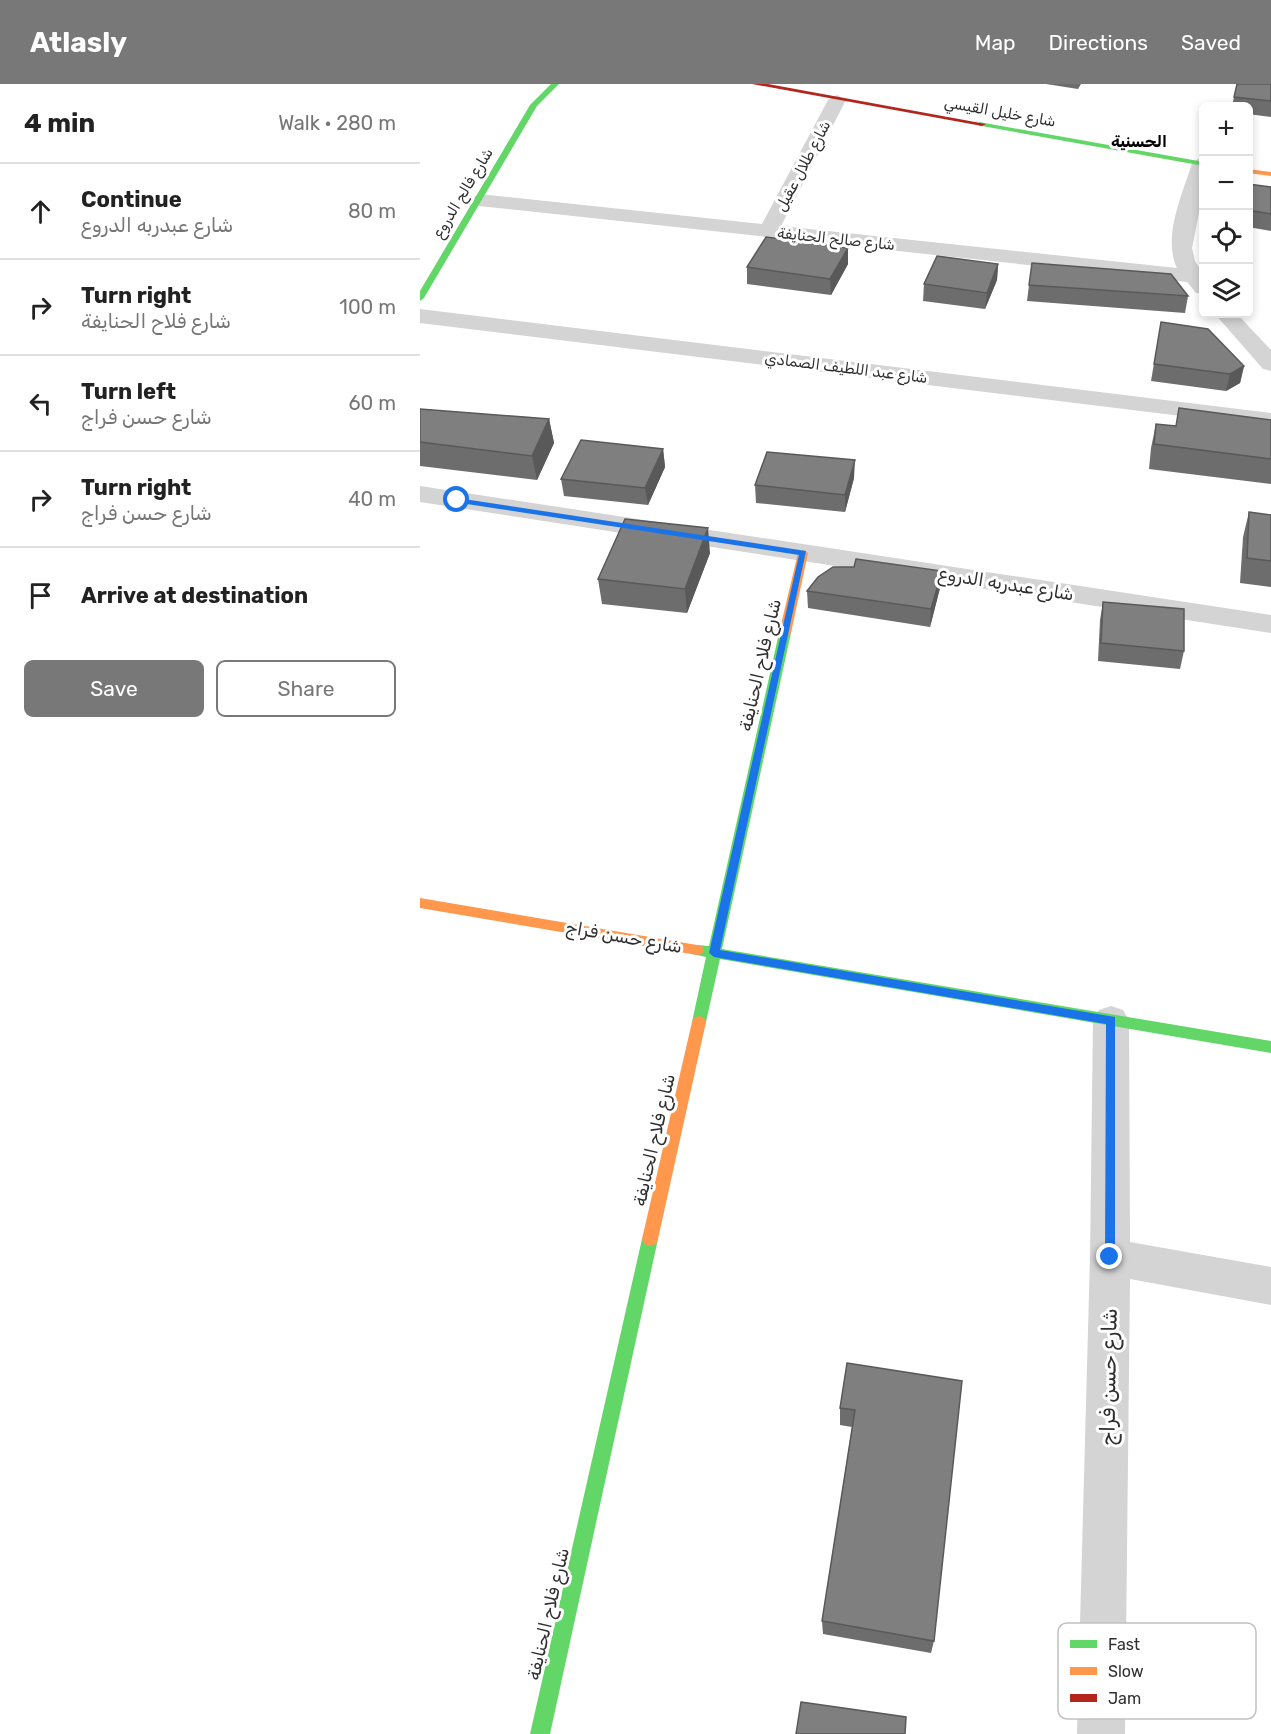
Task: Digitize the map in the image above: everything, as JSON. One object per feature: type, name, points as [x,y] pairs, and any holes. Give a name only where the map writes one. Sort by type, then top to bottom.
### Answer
[{"type":"street","name":"شارع فالح الدروع","points":[[534,105],[532,93],[536,84]]},
{"type":"street","name":"شارع خليل القيسي","points":[[756,84],[1199,163]]},
{"type":"street","name":"شارع فالح الدروع","points":[[420,298],[534,105],[557,85]]},
{"type":"street","name":"شارع طلال عقيل","points":[[768,232],[837,100]]},
{"type":"street","points":[[1253,172],[1271,174]]},
{"type":"street","name":"شارع صالح الحنايفة","points":[[1198,282],[1183,255],[1188,209],[1199,174]]},
{"type":"street","name":"شارع صالح الحنايفة","points":[[479,200],[1198,282]]},
{"type":"street","name":"شارع عبد اللطيف الصمادي","points":[[420,316],[1271,420]]},
{"type":"street","points":[[1230,318],[1271,364]]},
{"type":"street","name":"شارع عبدربه الدروع","points":[[420,494],[1271,624]]},
{"type":"street","name":"شارع عبدربه الدروع","points":[[420,499],[457,500]]},
{"type":"street","name":"شارع فلاح الحنايفة","points":[[540,1734],[803,553]]},
{"type":"street","name":"شارع حسن فراج","points":[[420,903],[1271,1047]]},
{"type":"street","name":"شارع حسن فراج","points":[[1103,1623],[1110,1257],[1111,1020]]},
{"type":"street","points":[[1110,1257],[1271,1286]]},
{"type":"street","name":"شارع حسن فراج","points":[[1101,1719],[1101,1734]]},
{"type":"building","points":[[1237,84],[1271,84],[1271,101],[1234,97]]},
{"type":"building","points":[[1253,185],[1271,187],[1271,214],[1253,211]]},
{"type":"building","points":[[766,237],[848,248],[830,279],[747,267]]},
{"type":"building","points":[[937,256],[998,264],[987,293],[924,284]]},
{"type":"building","points":[[1032,263],[1171,274],[1188,296],[1029,285]]},
{"type":"building","points":[[1161,322],[1208,329],[1244,366],[1230,374],[1154,364]]},
{"type":"building","points":[[1179,408],[1271,420],[1271,459],[1154,444],[1156,424],[1176,426]]},
{"type":"building","points":[[420,409],[549,419],[532,456],[420,442]]},
{"type":"building","points":[[581,440],[663,449],[645,488],[561,479]]},
{"type":"building","points":[[767,452],[855,460],[845,495],[755,485]]},
{"type":"building","points":[[1249,512],[1271,515],[1271,561],[1247,558]]},
{"type":"building","points":[[625,519],[708,528],[685,589],[598,579]]},
{"type":"building","points":[[856,559],[942,571],[931,609],[807,591],[818,577],[833,567],[854,567]]},
{"type":"building","points":[[1103,602],[1184,609],[1184,651],[1101,643]]},
{"type":"building","points":[[847,1363],[962,1381],[934,1641],[822,1621],[855,1410],[840,1408]]},
{"type":"building","points":[[801,1702],[906,1717],[905,1734],[796,1734]]},
{"type":"traffic: fast","points":[[420,298],[534,105],[555,84]]},
{"type":"traffic: fast","points":[[982,124],[1199,163]]},
{"type":"traffic: fast","points":[[699,1022],[785,633]]},
{"type":"traffic: fast","points":[[697,950],[1271,1047]]},
{"type":"traffic: fast","points":[[540,1734],[650,1239]]},
{"type":"traffic: slow","points":[[1253,172],[1271,174]]},
{"type":"traffic: slow","points":[[785,633],[803,553]]},
{"type":"traffic: slow","points":[[420,903],[697,950]]},
{"type":"traffic: slow","points":[[650,1239],[699,1022]]},
{"type":"traffic: jam","points":[[756,84],[982,124]]},
{"type":"district","name":"الحسنية","points":[[1139,141]]},
{"type":"route","points":[[457,500],[803,553],[714,953],[1111,1020],[1110,1257]]}]
